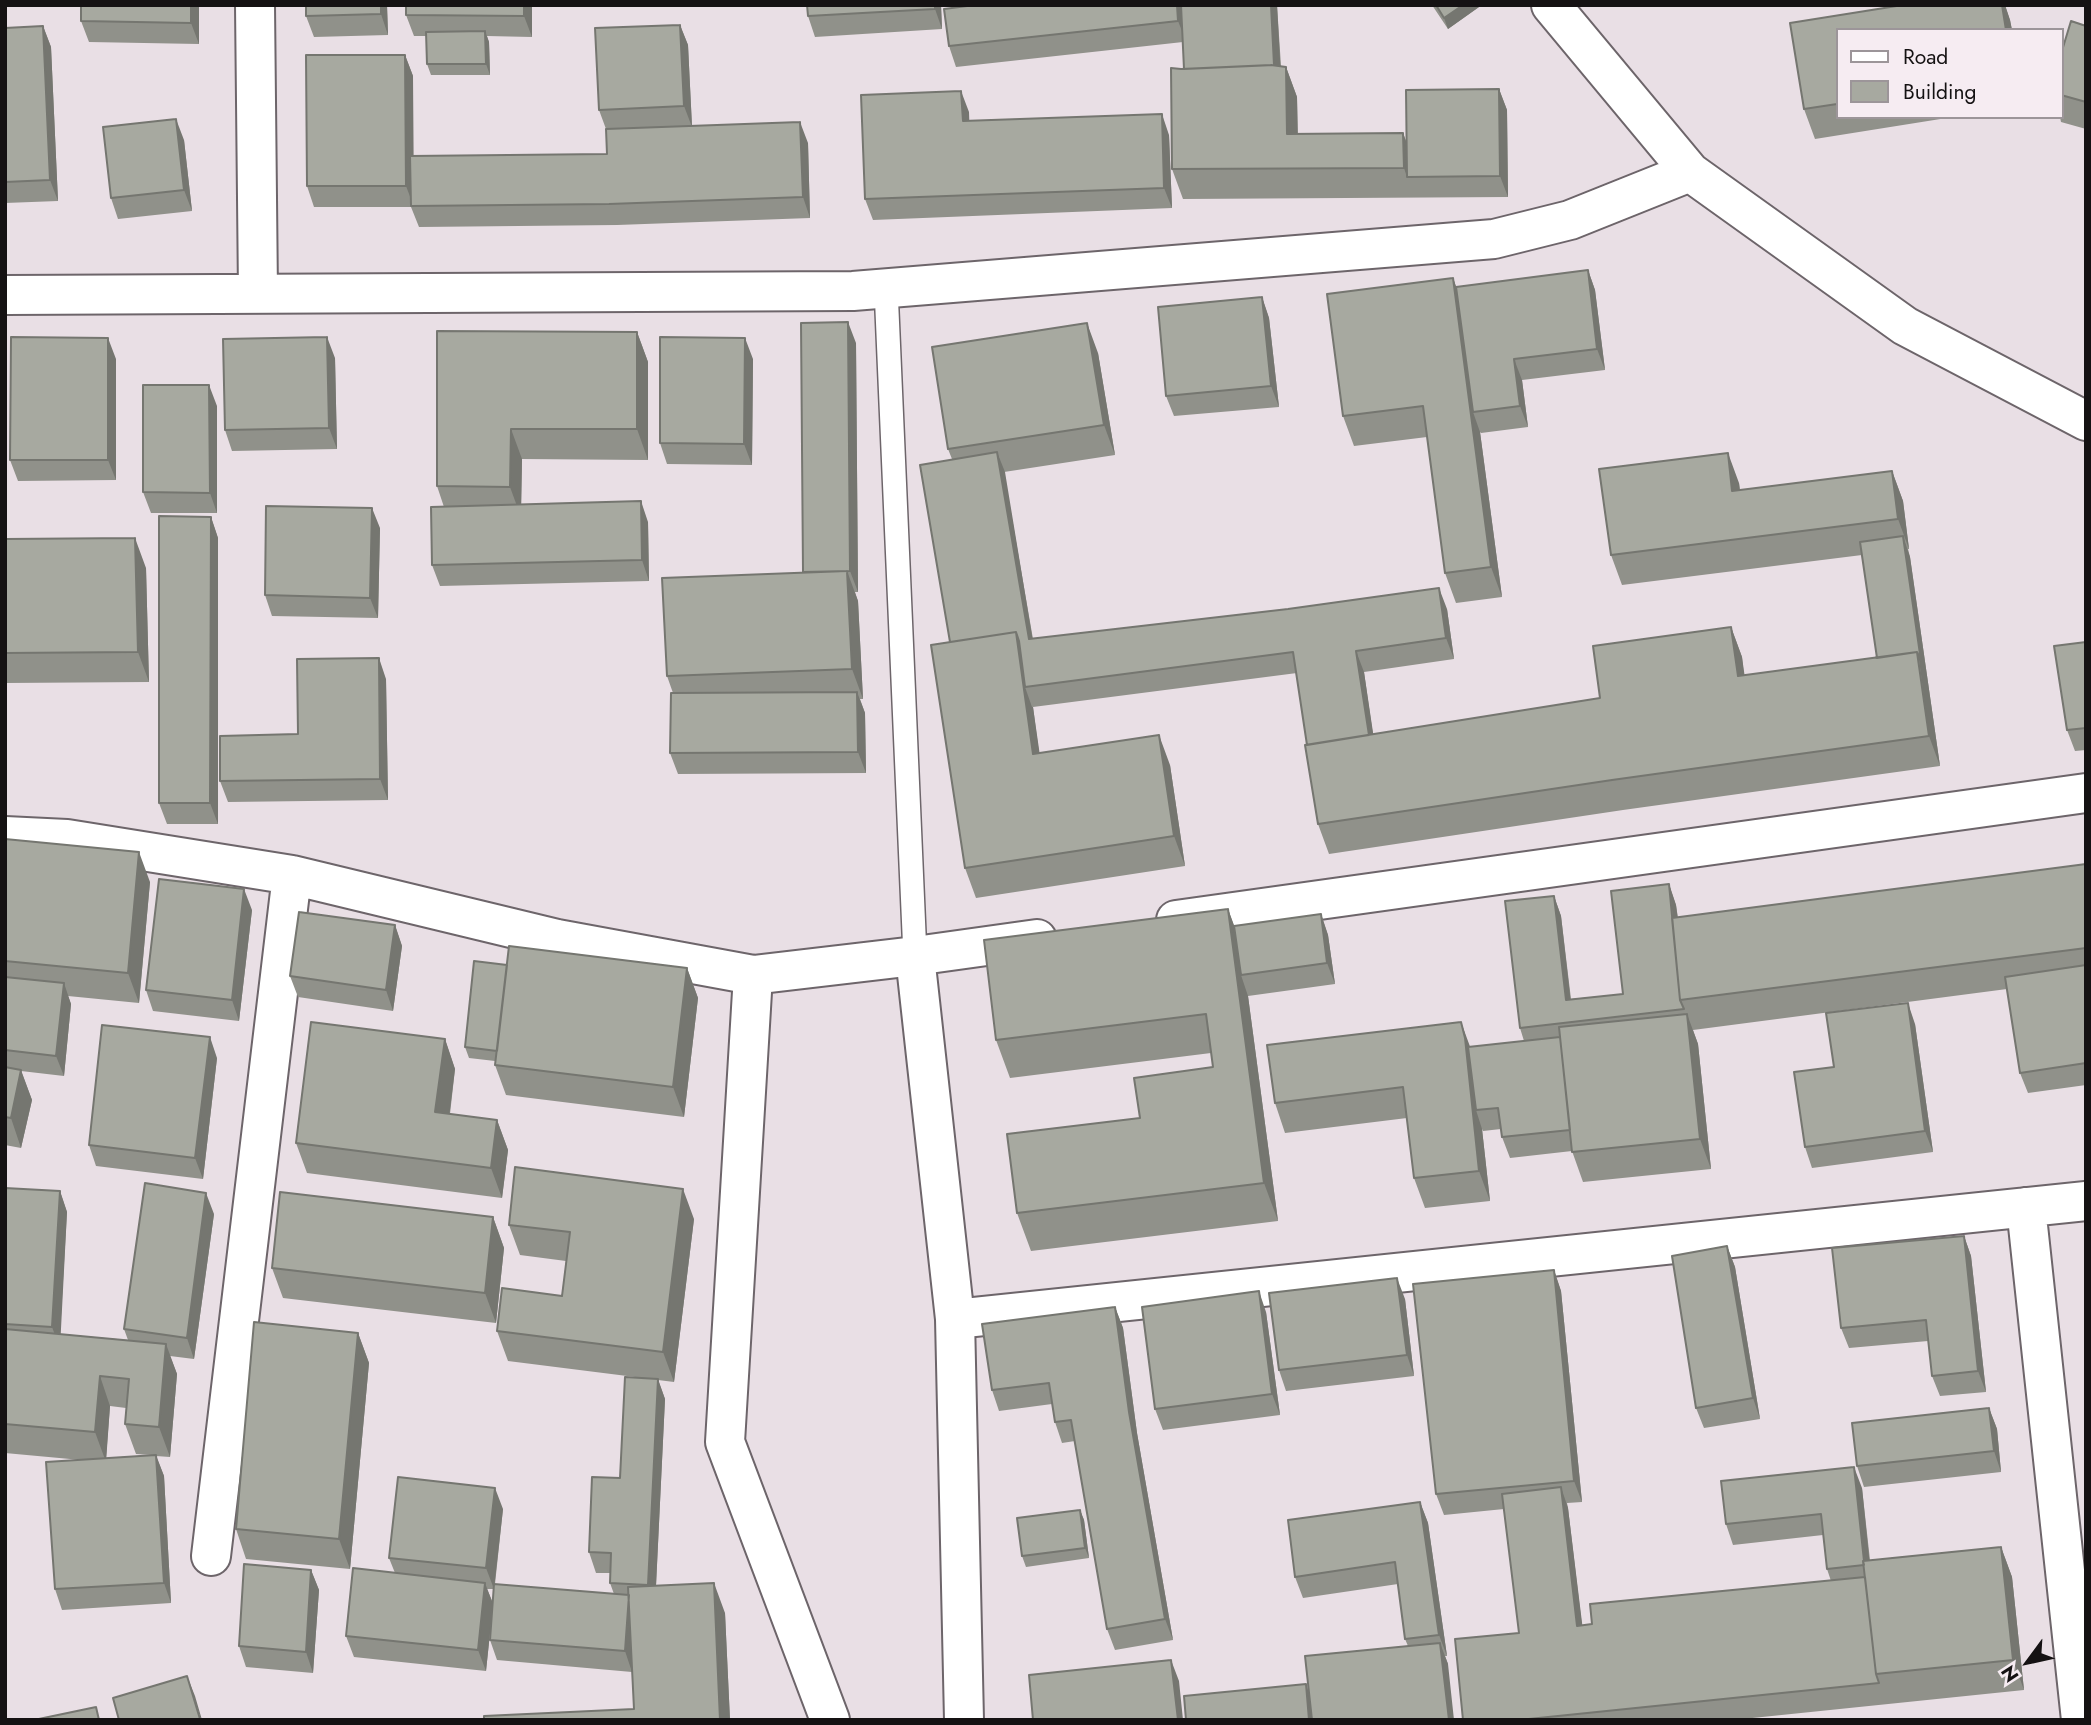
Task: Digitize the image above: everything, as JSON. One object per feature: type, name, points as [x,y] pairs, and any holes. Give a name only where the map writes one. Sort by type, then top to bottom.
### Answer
[{"type":"street","points":[[255,5],[258,294]]},
{"type":"street","points":[[1551,5],[1690,172],[1905,326],[2086,421]]},
{"type":"street","points":[[5,296],[839,291],[886,288],[1494,239],[1570,220],[1690,172]]},
{"type":"street","points":[[1136,925],[2086,793]]},
{"type":"street","points":[[5,836],[67,839],[292,875],[557,939],[753,975],[1067,935]]},
{"type":"street","points":[[211,1556],[292,875]]},
{"type":"street","points":[[915,956],[955,1319],[964,1720]]},
{"type":"street","points":[[753,975],[725,1442],[830,1720]]},
{"type":"street","points":[[955,1319],[2086,1201]]},
{"type":"street","points":[[2026,1207],[2081,1720]]},
{"type":"lane","points":[[886,288],[915,956]]},
{"type":"building","points":[[81,5],[191,5],[191,23],[81,21]]},
{"type":"building","points":[[306,5],[381,5],[381,14],[306,16]]},
{"type":"building","points":[[406,5],[524,5],[524,16],[406,15]]},
{"type":"building","points":[[807,5],[935,5],[935,9],[808,16]]},
{"type":"building","points":[[975,5],[1177,5],[1178,21],[949,46],[944,9]]},
{"type":"building","points":[[1181,5],[1271,5],[1274,65],[1184,69]]},
{"type":"building","points":[[1436,5],[1463,5],[1444,18]]},
{"type":"building","points":[[1903,5],[2002,5],[2006,28],[1836,28],[1836,104],[1804,109],[1790,23]]},
{"type":"building","points":[[2071,21],[2086,26],[2086,102],[2063,96],[2063,47]]},
{"type":"building","points":[[680,25],[684,106],[599,110],[595,28]]},
{"type":"building","points":[[43,26],[50,180],[5,182],[5,28]]},
{"type":"building","points":[[485,31],[486,64],[427,64],[426,32]]},
{"type":"building","points":[[306,55],[405,55],[406,186],[307,186]]},
{"type":"building","points":[[1271,65],[1286,67],[1287,134],[1403,133],[1404,168],[1172,169],[1171,68]]},
{"type":"building","points":[[1499,89],[1500,176],[1407,177],[1406,90]]},
{"type":"building","points":[[961,91],[963,121],[1162,114],[1164,188],[865,199],[861,95]]},
{"type":"building","points":[[176,119],[184,190],[111,198],[103,127]]},
{"type":"building","points":[[800,122],[803,197],[609,204],[411,206],[410,156],[607,154],[606,129]]},
{"type":"building","points":[[1588,270],[1597,349],[1514,359],[1520,406],[1473,412],[1456,287]]},
{"type":"building","points":[[1453,278],[1491,567],[1445,573],[1423,406],[1343,416],[1327,294]]},
{"type":"building","points":[[1262,297],[1271,386],[1166,396],[1158,307]]},
{"type":"building","points":[[848,322],[850,571],[803,572],[801,323]]},
{"type":"building","points":[[1087,323],[1104,425],[948,449],[932,347]]},
{"type":"building","points":[[437,331],[637,332],[637,429],[511,429],[510,487],[437,486]]},
{"type":"building","points":[[11,337],[108,338],[108,460],[10,460]]},
{"type":"building","points":[[327,337],[329,428],[225,430],[223,339]]},
{"type":"building","points":[[660,337],[745,338],[744,444],[660,443]]},
{"type":"building","points":[[143,385],[209,385],[210,493],[143,492]]},
{"type":"building","points":[[997,452],[1029,639],[1288,609],[1439,588],[1446,638],[1356,651],[1369,735],[1307,745],[1293,652],[1025,687],[1016,632],[950,642],[920,465]]},
{"type":"building","points":[[1728,453],[1732,491],[1892,471],[1898,519],[1611,555],[1599,469]]},
{"type":"building","points":[[641,501],[642,560],[432,565],[431,507]]},
{"type":"building","points":[[266,506],[372,508],[370,598],[265,595]]},
{"type":"building","points":[[159,516],[211,517],[210,803],[159,803]]},
{"type":"building","points":[[1903,536],[1921,661],[1917,652],[1877,658],[1860,542]]},
{"type":"building","points":[[135,538],[138,652],[5,653],[5,539]]},
{"type":"building","points":[[847,571],[852,669],[667,676],[662,578]]},
{"type":"building","points":[[1731,627],[1738,676],[1917,652],[1929,736],[1318,824],[1305,745],[1600,698],[1593,646]]},
{"type":"building","points":[[1016,632],[1033,754],[1159,735],[1174,836],[965,868],[931,645]]},
{"type":"building","points":[[2086,642],[2086,728],[2067,730],[2054,646]]},
{"type":"building","points":[[379,658],[380,779],[220,781],[220,736],[298,734],[297,659]]},
{"type":"building","points":[[857,692],[858,752],[670,753],[671,693]]},
{"type":"building","points":[[5,839],[139,852],[128,973],[5,961]]},
{"type":"building","points":[[2086,864],[2086,948],[1680,1000],[1672,918]]},
{"type":"building","points":[[159,879],[244,889],[232,1000],[146,990]]},
{"type":"building","points":[[1669,884],[1680,1000],[1684,1009],[1520,1028],[1505,901],[1554,896],[1566,1000],[1623,994],[1611,891]]},
{"type":"building","points":[[1228,909],[1264,1183],[1017,1213],[1007,1134],[1140,1118],[1134,1078],[1213,1067],[1206,1014],[996,1040],[984,940]]},
{"type":"building","points":[[299,912],[395,925],[386,990],[290,976]]},
{"type":"building","points":[[1321,914],[1327,963],[1241,975],[1234,926]]},
{"type":"building","points":[[509,946],[687,968],[673,1087],[495,1065]]},
{"type":"building","points":[[474,961],[507,965],[497,1051],[465,1047]]},
{"type":"building","points":[[2086,965],[2086,1063],[2020,1073],[2005,977]]},
{"type":"building","points":[[5,977],[64,983],[56,1056],[5,1050]]},
{"type":"building","points":[[1908,1003],[1925,1131],[1805,1147],[1794,1072],[1834,1067],[1826,1013]]},
{"type":"building","points":[[1687,1014],[1700,1139],[1572,1152],[1559,1027]]},
{"type":"building","points":[[311,1022],[445,1039],[435,1112],[497,1120],[491,1168],[296,1143]]},
{"type":"building","points":[[1461,1022],[1479,1171],[1414,1178],[1403,1087],[1275,1103],[1267,1045]]},
{"type":"building","points":[[102,1025],[210,1037],[195,1158],[89,1145]]},
{"type":"building","points":[[1560,1037],[1570,1130],[1502,1137],[1498,1108],[1476,1110],[1468,1047]]},
{"type":"building","points":[[5,1067],[21,1070],[11,1118],[5,1117]]},
{"type":"building","points":[[515,1167],[683,1189],[663,1352],[497,1331],[502,1288],[562,1296],[570,1232],[509,1225]]},
{"type":"building","points":[[145,1183],[206,1193],[187,1338],[124,1329]]},
{"type":"building","points":[[5,1188],[60,1191],[52,1327],[5,1324]]},
{"type":"building","points":[[280,1192],[493,1217],[485,1293],[272,1268]]},
{"type":"building","points":[[1964,1236],[1978,1371],[1932,1376],[1926,1320],[1841,1328],[1832,1248]]},
{"type":"building","points":[[1727,1246],[1753,1398],[1696,1408],[1672,1256]]},
{"type":"building","points":[[1554,1270],[1574,1481],[1436,1494],[1413,1284]]},
{"type":"building","points":[[1397,1278],[1407,1355],[1279,1370],[1269,1293]]},
{"type":"building","points":[[1259,1291],[1272,1394],[1155,1409],[1142,1307]]},
{"type":"building","points":[[1115,1307],[1129,1412],[1165,1619],[1107,1629],[1071,1420],[1055,1422],[1049,1383],[992,1390],[982,1324]]},
{"type":"building","points":[[254,1322],[358,1333],[339,1539],[236,1529]]},
{"type":"building","points":[[5,1329],[166,1344],[159,1427],[125,1424],[129,1379],[100,1376],[95,1432],[5,1424]]},
{"type":"building","points":[[625,1377],[658,1379],[648,1585],[610,1583],[611,1553],[589,1552],[592,1477],[620,1478]]},
{"type":"building","points":[[1989,1408],[1994,1451],[1857,1466],[1852,1423]]},
{"type":"building","points":[[156,1455],[164,1583],[55,1589],[46,1462]]},
{"type":"building","points":[[1854,1467],[1864,1565],[1827,1569],[1821,1514],[1726,1524],[1721,1481]]},
{"type":"building","points":[[398,1477],[495,1488],[486,1568],[389,1558]]},
{"type":"building","points":[[1561,1487],[1577,1626],[1592,1624],[1590,1604],[1865,1577],[1879,1683],[1519,1720],[1463,1720],[1455,1639],[1519,1633],[1502,1494]]},
{"type":"building","points":[[1420,1502],[1439,1635],[1405,1639],[1395,1562],[1295,1577],[1288,1520]]},
{"type":"building","points":[[1080,1510],[1085,1548],[1022,1556],[1017,1518]]},
{"type":"building","points":[[2001,1547],[2013,1660],[1876,1674],[1863,1561]]},
{"type":"building","points":[[244,1564],[311,1570],[306,1652],[239,1646]]},
{"type":"building","points":[[353,1568],[485,1583],[478,1650],[346,1636]]},
{"type":"building","points":[[714,1583],[720,1720],[484,1720],[484,1716],[634,1709],[628,1587]]},
{"type":"building","points":[[494,1584],[629,1595],[625,1651],[490,1640]]},
{"type":"building","points":[[1440,1643],[1449,1720],[1312,1720],[1305,1656]]},
{"type":"building","points":[[1171,1660],[1178,1720],[1033,1720],[1029,1675]]},
{"type":"building","points":[[187,1676],[200,1719],[119,1720],[113,1698]]},
{"type":"building","points":[[1306,1684],[1309,1720],[1186,1720],[1184,1696]]},
{"type":"building","points":[[96,1707],[99,1720],[34,1720]]}]
